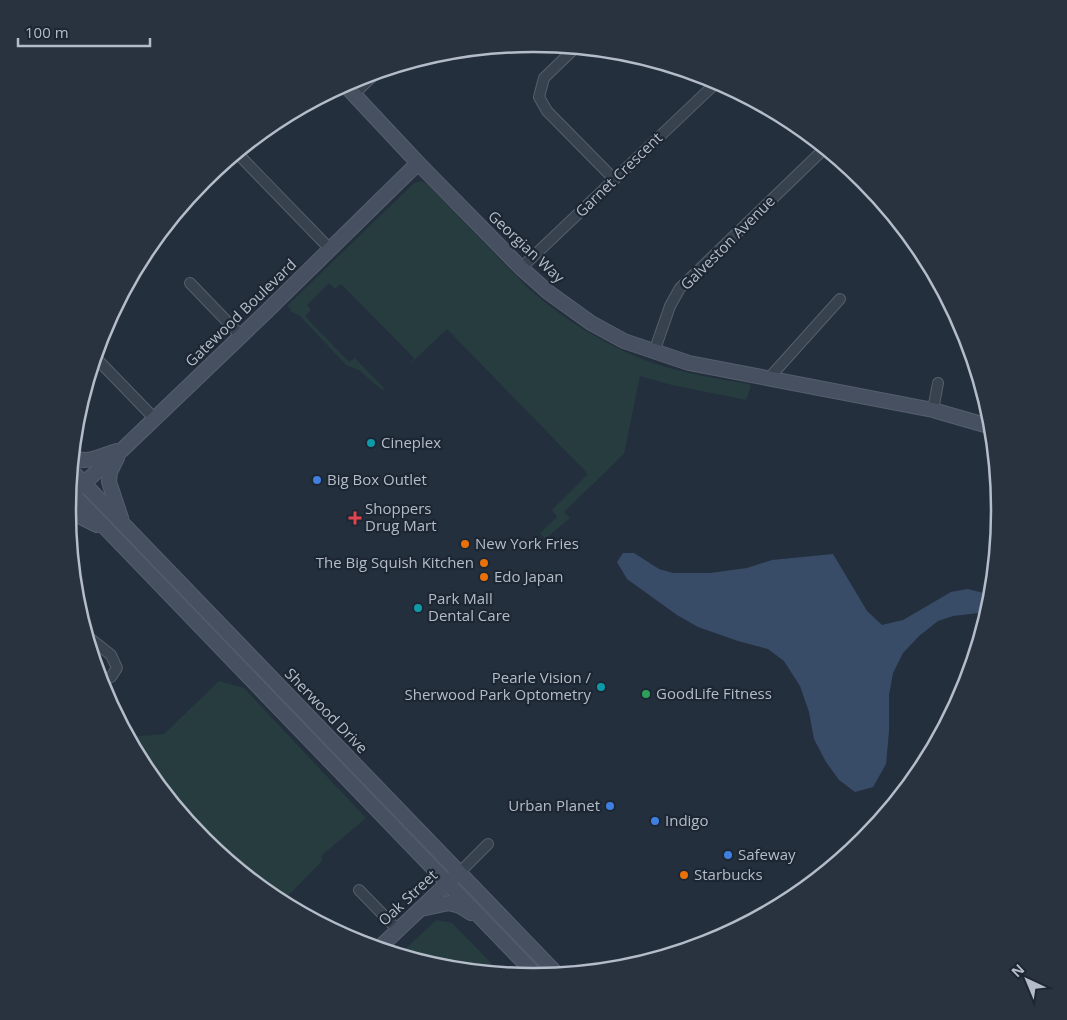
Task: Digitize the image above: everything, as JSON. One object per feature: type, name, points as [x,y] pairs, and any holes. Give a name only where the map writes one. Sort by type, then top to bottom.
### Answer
[{"type":"main road","name":"Georgian Way","points":[[350,91],[521,268],[548,292],[591,323],[624,341],[689,363],[933,410],[983,424]]},
{"type":"main road","name":"Gatewood Boulevard","points":[[77,489],[123,449],[418,163]]},
{"type":"main road","points":[[79,460],[91,461],[98,456],[123,449]]},
{"type":"main road","points":[[122,522],[109,482],[110,472],[123,449]]},
{"type":"main road","name":"Sherwood Drive","points":[[77,476],[551,967]]},
{"type":"main road","name":"Sherwood Drive","points":[[76,500],[529,968]]},
{"type":"main road","points":[[76,516],[93,522],[116,539]]},
{"type":"main road","name":"Oak Street","points":[[385,943],[460,872]]},
{"type":"main road","points":[[420,909],[449,903],[480,916]]},
{"type":"street","points":[[569,54],[544,78],[539,97],[547,111],[614,179]]},
{"type":"street","name":"Garnet Crescent","points":[[521,268],[711,88]]},
{"type":"street","name":"Galveston Avenue","points":[[654,352],[670,306],[680,288],[819,153]]},
{"type":"street","points":[[242,158],[330,250]]},
{"type":"street","points":[[190,283],[241,336]]},
{"type":"street","points":[[769,378],[840,299]]},
{"type":"street","points":[[100,362],[154,418]]},
{"type":"street","points":[[933,410],[938,383]]},
{"type":"street","points":[[96,644],[110,655],[117,668],[108,678]]},
{"type":"street","points":[[460,872],[488,844]]},
{"type":"street","points":[[359,890],[398,930]]},
{"type":"green space","points":[[421,181],[428,185],[526,286],[572,322],[605,342],[659,365],[692,374],[749,384],[751,386],[746,400],[672,385],[640,376],[624,454],[564,512],[570,518],[545,539],[540,533],[557,517],[552,510],[588,474],[447,329],[410,364],[414,358],[341,284],[335,289],[329,283],[307,305],[311,310],[305,316],[349,362],[355,358],[384,388],[382,390],[359,370],[346,365],[299,315],[290,311],[291,309],[287,306],[414,183]]},
{"type":"green space","points":[[219,681],[244,688],[366,818],[322,855],[322,861],[288,896],[255,873],[210,834],[171,789],[136,736],[164,734]]},
{"type":"green space","points":[[436,920],[452,923],[494,966],[444,959],[405,949]]},
{"type":"water","points":[[623,553],[634,553],[659,569],[673,573],[710,573],[747,568],[772,560],[833,554],[867,611],[882,625],[903,620],[951,592],[968,589],[983,593],[979,613],[953,616],[938,621],[919,636],[903,653],[893,673],[889,695],[889,731],[886,764],[873,787],[855,792],[839,780],[826,762],[814,739],[809,712],[800,686],[784,661],[768,649],[698,627],[677,615],[627,579],[617,562]]},
{"type":"place","name":"Cineplex","points":[[371,443]]},
{"type":"place","name":"Big Box Outlet","points":[[317,480]]},
{"type":"place","name":"Shoppers Drug Mart","points":[[355,518]]},
{"type":"place","name":"New York Fries","points":[[465,544]]},
{"type":"place","name":"The Big Squish Kitchen","points":[[484,563]]},
{"type":"place","name":"Edo Japan","points":[[484,577]]},
{"type":"place","name":"Park Mall Dental Care","points":[[418,608]]},
{"type":"place","name":"Pearle Vision / Sherwood Park Optometry","points":[[601,687]]},
{"type":"place","name":"GoodLife Fitness","points":[[646,694]]},
{"type":"place","name":"Urban Planet","points":[[610,806]]},
{"type":"place","name":"Indigo","points":[[655,821]]},
{"type":"place","name":"Safeway","points":[[728,855]]},
{"type":"place","name":"Starbucks","points":[[684,875]]}]
